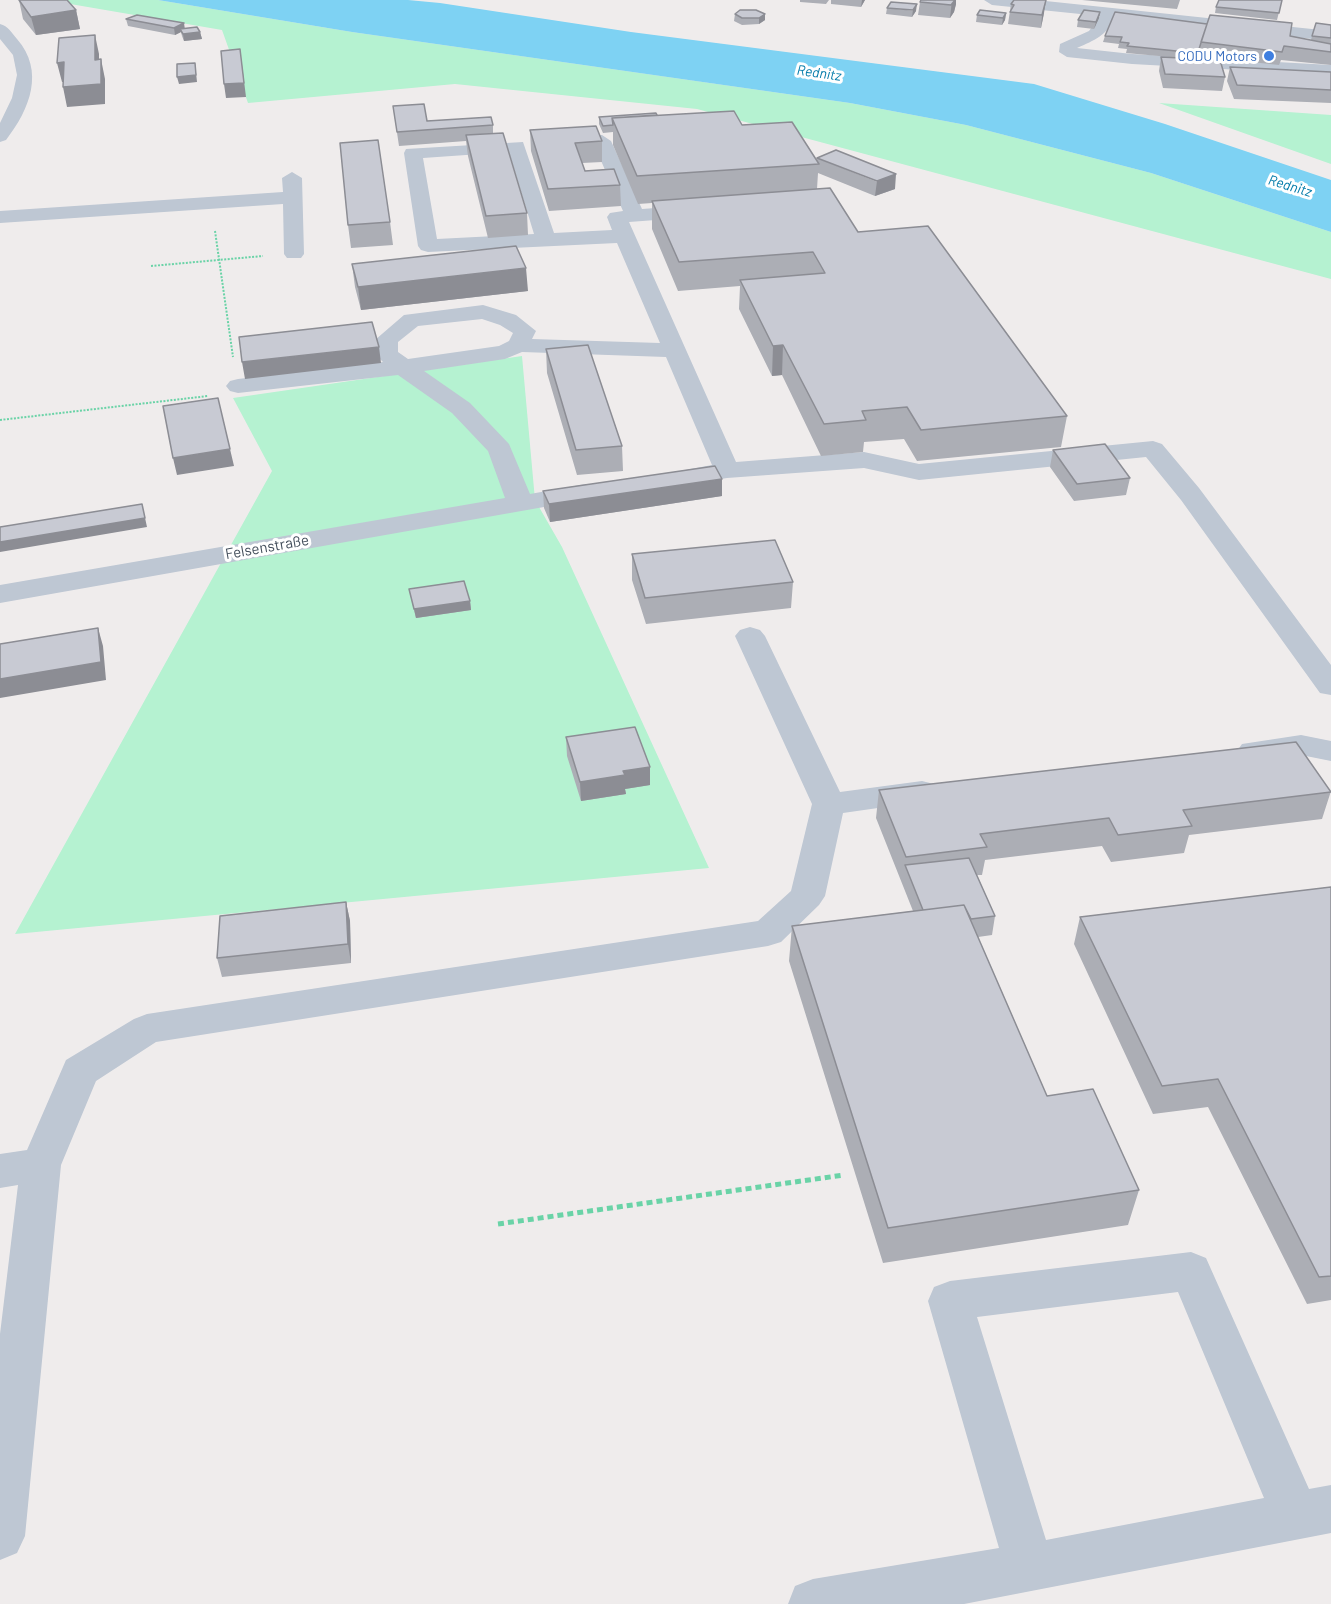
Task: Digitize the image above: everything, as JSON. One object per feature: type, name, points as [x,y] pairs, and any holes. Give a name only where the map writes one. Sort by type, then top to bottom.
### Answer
[{"type":"street","points":[[992,0],[1331,36]]},
{"type":"street","points":[[1109,13],[1102,28],[1066,47],[1067,52],[1132,59],[1331,70]]},
{"type":"street","points":[[0,29],[22,56],[25,80],[15,113],[0,136]]},
{"type":"street","points":[[624,236],[428,246],[413,153],[602,141],[635,215]]},
{"type":"street","points":[[516,146],[546,240]]},
{"type":"street","points":[[0,217],[211,203],[292,188],[294,254]]},
{"type":"street","points":[[715,210],[617,216],[727,470]]},
{"type":"street","points":[[518,345],[525,331],[508,320],[483,312],[412,320],[386,340],[387,354],[461,408],[500,449],[527,501]]},
{"type":"street","points":[[238,386],[403,367],[505,352],[518,345],[551,348],[674,350]]},
{"type":"street","points":[[648,483],[727,470],[864,460],[919,472],[1153,450],[1190,494],[1331,686]]},
{"type":"street","name":"Felsenstraße","points":[[0,594],[603,489]]},
{"type":"street","points":[[0,1536],[41,1165],[80,1071],[147,1029],[348,1000],[471,976],[768,933],[807,897],[829,804],[750,636]]},
{"type":"street","points":[[1218,756],[1300,745],[1331,751]]},
{"type":"street","points":[[829,804],[947,789]]},
{"type":"street","points":[[0,1171],[41,1165]]},
{"type":"street","points":[[813,1604],[1030,1568],[1313,1513],[1191,1271],[950,1301],[1030,1568]]},
{"type":"path","points":[[0,420],[224,394],[238,386],[211,203]]},
{"type":"path","points":[[151,266],[294,254]]},
{"type":"path","points":[[498,1224],[844,1175]]},
{"type":"green space","points":[[47,0],[158,0],[352,32],[850,103],[966,125],[1151,173],[1331,232],[1331,279],[697,109],[455,84],[248,103],[222,30]]},
{"type":"green space","points":[[1159,103],[1331,115],[1331,164]]},
{"type":"green space","points":[[522,356],[535,500],[562,547],[709,868],[15,934],[272,471],[233,398]]},
{"type":"water","name":"Rednitz","points":[[158,0],[408,0],[440,3],[631,32],[1034,84],[1165,124],[1331,180],[1331,232],[1151,173],[966,125],[850,103],[352,32]]},
{"type":"building","points":[[19,0],[67,0],[76,10],[31,17]]},
{"type":"building","points":[[921,0],[955,0],[951,5],[920,2]]},
{"type":"building","points":[[1014,0],[1046,0],[1042,15],[1010,12]]},
{"type":"building","points":[[1219,0],[1282,0],[1279,13],[1216,7]]},
{"type":"building","points":[[891,2],[917,4],[913,10],[887,8]]},
{"type":"building","points":[[740,10],[756,10],[765,14],[759,18],[742,18],[735,14]]},
{"type":"building","points":[[980,10],[1006,13],[1003,18],[977,15]]},
{"type":"building","points":[[1084,10],[1100,12],[1096,22],[1078,20]]},
{"type":"building","points":[[1115,12],[1207,24],[1199,49],[1207,50],[1206,54],[1127,46],[1129,43],[1120,42],[1122,37],[1105,36]]},
{"type":"building","points":[[137,15],[184,23],[174,28],[126,19]]},
{"type":"building","points":[[1210,15],[1292,23],[1290,36],[1331,44],[1331,52],[1284,46],[1282,52],[1201,42]]},
{"type":"building","points":[[1316,23],[1331,25],[1331,38],[1312,36]]},
{"type":"building","points":[[197,27],[200,32],[183,34],[180,29]]},
{"type":"building","points":[[95,35],[95,60],[101,59],[101,84],[63,87],[64,62],[57,63],[59,38]]},
{"type":"building","points":[[240,49],[244,83],[224,84],[221,51]]},
{"type":"building","points":[[1161,57],[1220,60],[1225,77],[1165,74]]},
{"type":"building","points":[[195,63],[196,75],[177,77],[177,64]]},
{"type":"building","points":[[1230,67],[1331,72],[1331,90],[1237,85]]},
{"type":"building","points":[[424,104],[427,121],[491,117],[493,125],[397,132],[393,106]]},
{"type":"building","points":[[734,111],[742,125],[792,122],[819,164],[637,176],[612,118]]},
{"type":"building","points":[[656,113],[657,115],[612,118],[613,125],[603,126],[599,117]]},
{"type":"building","points":[[596,126],[602,141],[575,143],[585,171],[614,169],[620,185],[548,189],[530,130]]},
{"type":"building","points":[[503,133],[527,213],[486,216],[466,135]]},
{"type":"building","points":[[378,140],[390,222],[348,225],[340,143]]},
{"type":"building","points":[[836,150],[896,174],[877,181],[817,158]]},
{"type":"building","points":[[830,188],[858,232],[928,226],[1067,416],[921,430],[907,407],[862,411],[866,420],[824,424],[783,345],[773,346],[740,280],[825,273],[813,252],[679,262],[652,201]]},
{"type":"building","points":[[516,246],[526,268],[358,287],[352,264]]},
{"type":"building","points":[[372,322],[379,347],[242,362],[239,337]]},
{"type":"building","points":[[588,345],[622,446],[576,450],[546,349]]},
{"type":"building","points":[[218,398],[230,449],[173,458],[163,406]]},
{"type":"building","points":[[1105,444],[1130,478],[1077,484],[1053,450]]},
{"type":"building","points":[[715,466],[722,479],[549,504],[543,491]]},
{"type":"building","points":[[142,504],[145,518],[0,542],[0,527]]},
{"type":"building","points":[[775,540],[793,582],[645,598],[632,554]]},
{"type":"building","points":[[464,581],[470,601],[414,609],[409,589]]},
{"type":"building","points":[[98,628],[101,662],[0,679],[0,644]]},
{"type":"building","points":[[635,727],[650,767],[623,771],[625,775],[580,782],[566,737]]},
{"type":"building","points":[[1296,742],[1331,792],[1183,810],[1192,826],[1118,835],[1109,818],[980,834],[987,847],[906,857],[879,790]]},
{"type":"building","points":[[969,858],[995,916],[971,919],[964,905],[923,910],[905,865]]},
{"type":"building","points":[[1331,887],[1331,1276],[1319,1277],[1218,1079],[1162,1086],[1080,917]]},
{"type":"building","points":[[346,902],[348,944],[217,958],[220,916]]},
{"type":"building","points":[[964,905],[1047,1096],[1093,1089],[1139,1190],[888,1228],[792,926]]},
{"type":"place","name":"CODU Motors","points":[[1269,56]]}]
